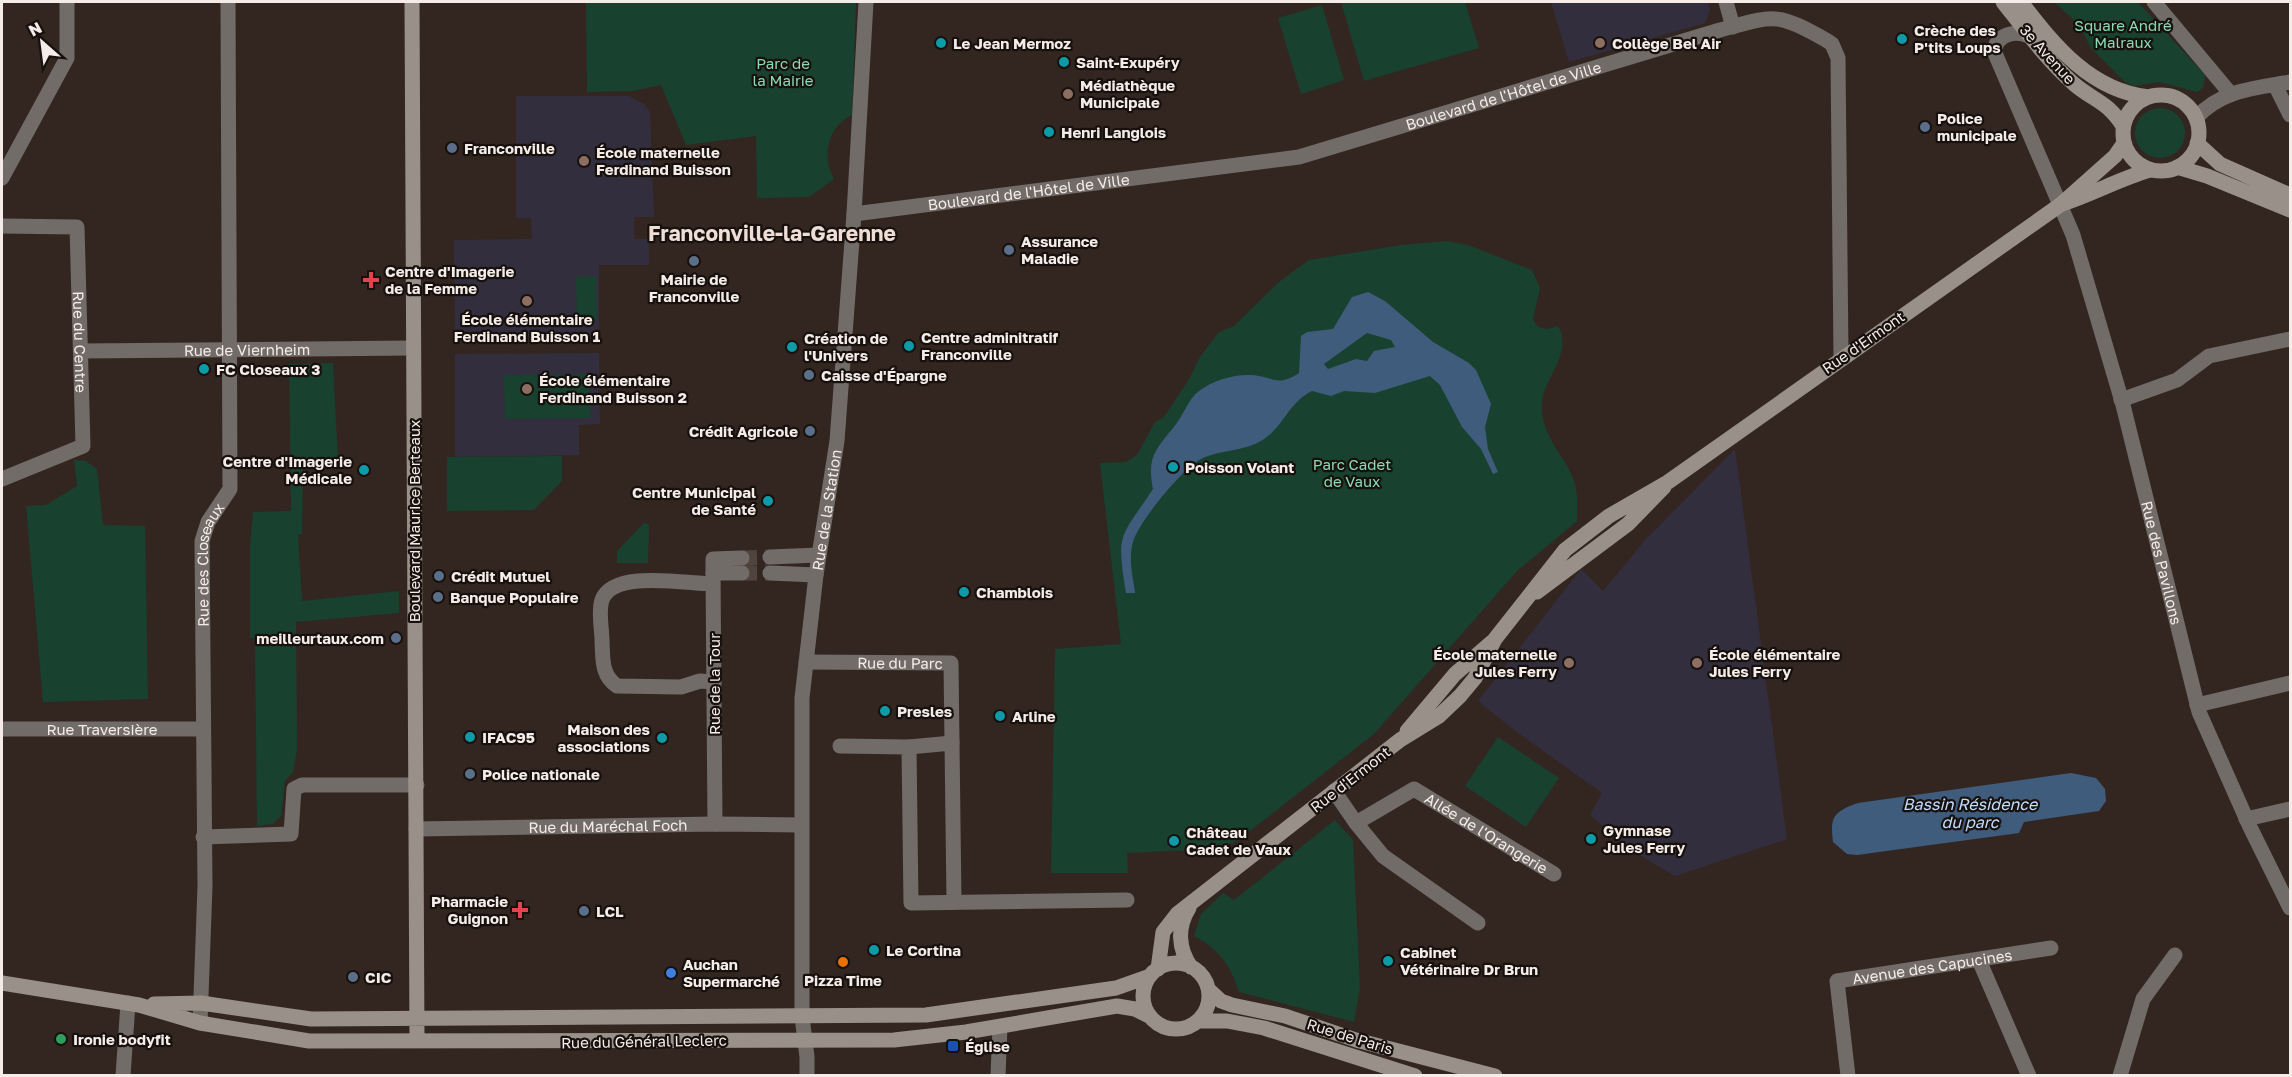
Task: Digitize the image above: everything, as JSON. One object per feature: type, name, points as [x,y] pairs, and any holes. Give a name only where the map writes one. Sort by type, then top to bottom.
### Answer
[{"type":"street","points":[[2,178],[67,58],[67,2]]},
{"type":"street","name":"Rue des Closeaux","points":[[200,1023],[205,886],[202,541],[208,522],[230,489],[228,2]]},
{"type":"street","name":"Boulevard Maurice Berteaux","points":[[412,2],[417,1041]]},
{"type":"street","name":"Rue de la Station","points":[[807,1076],[806,1041],[802,1017],[802,698],[816,574],[837,441],[854,214],[866,2]]},
{"type":"street","points":[[1726,2],[1733,27]]},
{"type":"street","name":"3e Avenue","points":[[2003,2],[2060,70],[2086,93],[2110,108],[2123,126]]},
{"type":"street","name":"3e Avenue","points":[[2021,2],[2054,43],[2084,71],[2115,90],[2150,97]]},
{"type":"street","points":[[2154,2],[2230,93]]},
{"type":"street","name":"Boulevard de l'Hôtel de Ville","points":[[854,214],[1299,157],[1733,27],[1762,19],[1784,18],[1826,40],[1835,50],[1839,69],[1841,357]]},
{"type":"street","name":"Rue des Pavillons","points":[[2030,36],[2019,32],[2004,36],[1996,43],[1994,51],[2073,236],[2121,400],[2197,705],[2246,819],[2290,908]]},
{"type":"street","points":[[2196,118],[2208,105],[2230,93],[2283,83],[2290,115]]},
{"type":"street","points":[[2177,167],[2192,155],[2197,143],[2196,118],[2191,110],[2177,99],[2168,96],[2150,97],[2133,107],[2123,126],[2124,144],[2133,160],[2150,170],[2159,171],[2177,167],[2192,170],[2290,210]]},
{"type":"street","points":[[2197,143],[2220,164],[2290,195]]},
{"type":"street","name":"Rue d'Ermont","points":[[1154,972],[1163,932],[1169,922],[1400,740],[1439,716],[1475,678],[1495,639],[1530,597],[1628,524],[1668,482],[1841,357],[2060,205],[2115,156],[2124,144]]},
{"type":"street","name":"Rue d'Ermont","points":[[2060,205],[2089,195],[2115,181],[2150,170]]},
{"type":"street","name":"Rue du Centre","points":[[2,226],[76,227],[82,351],[83,446],[2,479]]},
{"type":"street","points":[[2121,400],[2177,380],[2209,356],[2289,343]]},
{"type":"street","name":"Rue de Viernheim","points":[[82,351],[413,348]]},
{"type":"street","points":[[770,557],[819,555]]},
{"type":"street","points":[[714,682],[700,681],[681,687],[617,686],[608,680],[603,667],[601,601],[608,590],[618,583],[668,580],[683,584],[713,578],[742,565]]},
{"type":"street","points":[[770,573],[816,574]]},
{"type":"street","name":"Rue de la Tour","points":[[713,578],[715,824]]},
{"type":"street","name":"Rue du Parc","points":[[806,662],[951,663],[954,902]]},
{"type":"street","points":[[2197,705],[2290,683]]},
{"type":"street","name":"Rue Traversière","points":[[2,729],[203,729]]},
{"type":"street","points":[[840,746],[909,747],[952,743]]},
{"type":"street","points":[[909,747],[911,903],[1126,900]]},
{"type":"street","points":[[203,837],[291,834],[294,789],[302,785],[417,784]]},
{"type":"street","name":"Allée de l'Orangerie","points":[[1356,823],[1414,789],[1554,874]]},
{"type":"street","points":[[1335,791],[1356,823],[1383,856],[1478,923]]},
{"type":"street","points":[[2246,819],[2290,809]]},
{"type":"street","name":"Rue du Maréchal Foch","points":[[416,829],[715,824],[801,825]]},
{"type":"street","points":[[1191,967],[1183,950],[1180,931],[1181,922],[1196,900]]},
{"type":"street","name":"Avenue des Capucines","points":[[1848,1076],[1837,981],[2051,948]]},
{"type":"street","points":[[2120,1076],[2143,999],[2175,955]]},
{"type":"street","points":[[1979,960],[2029,1076]]},
{"type":"street","points":[[1174,963],[1191,967],[1199,973],[1209,990],[1207,1009],[1198,1021],[1185,1029],[1165,1028],[1149,1016],[1143,996],[1154,972],[1174,963]]},
{"type":"street","name":"Rue du Général Leclerc","points":[[134,1004],[201,1003],[312,1019],[926,1015],[971,1011],[1116,988],[1154,972]]},
{"type":"street","name":"Rue du Général Leclerc","points":[[2,983],[134,1004],[200,1023],[291,1040],[894,1040],[1000,1027],[1117,1006],[1134,1009],[1149,1016]]},
{"type":"street","name":"Rue de Paris","points":[[1209,990],[1232,1005],[1285,1016],[1356,1040],[1495,1076]]},
{"type":"street","points":[[123,1076],[134,1004]]},
{"type":"street","name":"Rue de Paris","points":[[1198,1021],[1227,1021],[1264,1028],[1415,1076]]},
{"type":"street","points":[[998,1076],[1000,1027]]},
{"type":"shaded area","name":"Collège Bel Air","points":[[1551,2],[1708,2],[1710,11],[1705,23],[1569,62]]},
{"type":"shaded area","points":[[516,96],[629,96],[644,104],[650,112],[654,217],[634,217],[634,239],[649,239],[649,265],[599,265],[599,337],[455,338],[454,240],[532,239],[531,218],[516,218]]},
{"type":"shaded area","name":"École élémentaire Ferdinand Buisson 2","points":[[599,353],[600,424],[579,425],[579,455],[455,457],[455,354]]},
{"type":"shaded area","name":"École élémentaire Jules Ferry","points":[[1735,449],[1787,839],[1675,876],[1631,850],[1590,815],[1602,793],[1514,730],[1478,701],[1581,569],[1603,591],[1647,538]]},
{"type":"green space","name":"Parc de la Mairie","points":[[586,2],[856,2],[852,115],[837,126],[829,143],[828,161],[834,179],[809,197],[757,198],[756,136],[686,145],[661,85],[633,91],[587,92]]},
{"type":"green space","points":[[1341,2],[1465,2],[1479,48],[1364,81]]},
{"type":"green space","name":"Square André Malraux","points":[[2054,2],[2138,2],[2205,75],[2203,88],[2197,92],[2159,82],[2134,86],[2125,82],[2090,47],[2083,32],[2073,19]]},
{"type":"green space","points":[[1322,5],[1344,80],[1301,94],[1278,18]]},
{"type":"green space","points":[[2165,108],[2178,115],[2184,123],[2184,143],[2178,151],[2170,157],[2155,158],[2142,151],[2136,143],[2135,128],[2142,115],[2150,109]]},
{"type":"green space","name":"Parc Cadet de Vaux","points":[[1447,241],[1468,245],[1532,270],[1540,288],[1533,319],[1538,327],[1547,329],[1558,326],[1562,337],[1562,348],[1545,389],[1542,413],[1547,432],[1575,484],[1577,521],[1517,571],[1374,734],[1237,841],[1214,849],[1127,853],[1128,873],[1051,873],[1055,649],[1121,644],[1100,463],[1126,462],[1137,455],[1155,422],[1164,417],[1188,381],[1200,357],[1219,332],[1234,326],[1279,282],[1309,260],[1401,245]]},
{"type":"green space","points":[[596,276],[597,320],[577,321],[576,277]]},
{"type":"green space","points":[[333,363],[338,463],[303,466],[302,534],[298,535],[302,601],[399,591],[399,613],[296,622],[297,750],[293,772],[285,781],[281,816],[273,824],[257,826],[255,638],[250,638],[250,544],[253,512],[291,511],[289,364]]},
{"type":"green space","points":[[589,374],[590,418],[505,419],[504,375]]},
{"type":"green space","points":[[562,456],[562,481],[534,510],[447,511],[447,457]]},
{"type":"green space","points":[[74,460],[86,461],[97,469],[103,525],[145,526],[148,699],[43,702],[26,506],[46,505],[77,486]]},
{"type":"green space","points":[[644,523],[649,524],[648,563],[617,563],[617,551]]},
{"type":"green space","points":[[1498,737],[1559,778],[1526,827],[1465,786]]},
{"type":"green space","points":[[1335,820],[1353,840],[1360,988],[1354,1022],[1239,992],[1223,959],[1194,936],[1201,914],[1223,893],[1234,900]]},
{"type":"water","points":[[1368,292],[1385,301],[1433,342],[1469,363],[1476,370],[1491,404],[1485,427],[1488,449],[1498,472],[1493,474],[1481,449],[1462,427],[1440,385],[1430,376],[1375,393],[1344,391],[1331,396],[1312,391],[1297,402],[1277,428],[1264,439],[1249,446],[1203,458],[1174,483],[1152,509],[1133,542],[1131,568],[1135,593],[1126,593],[1121,558],[1123,536],[1153,489],[1151,470],[1157,449],[1177,424],[1195,394],[1217,381],[1231,377],[1251,375],[1285,380],[1299,373],[1301,336],[1307,332],[1333,329],[1352,297]],"holes":[[[1367,333],[1391,340],[1395,347],[1374,351],[1367,361],[1356,359],[1328,369],[1324,364]]]},
{"type":"water","name":"Bassin Résidence du parc","points":[[2071,773],[2096,778],[2105,789],[2106,801],[2099,811],[2024,822],[2019,833],[1857,855],[1847,854],[1833,842],[1832,827],[1835,816],[1843,809],[1858,803]]},
{"type":"tunnel","points":[[742,558],[770,557]]},
{"type":"tunnel","points":[[742,573],[770,573]]},
{"type":"place","name":"Crèche des P'tits Loups","points":[[1902,39]]},
{"type":"place","name":"Le Jean Mermoz","points":[[941,43]]},
{"type":"place","name":"Collège Bel Air","points":[[1600,43]]},
{"type":"place","name":"Saint-Exupéry","points":[[1064,62]]},
{"type":"place","name":"Médiathèque Municipale","points":[[1068,94]]},
{"type":"place","name":"Police municipale","points":[[1925,127]]},
{"type":"place","name":"Henri Langlois","points":[[1049,132]]},
{"type":"place","name":"Franconville","points":[[452,148]]},
{"type":"place","name":"École maternelle Ferdinand Buisson","points":[[584,161]]},
{"type":"place","name":"Assurance Maladie","points":[[1009,250]]},
{"type":"place","name":"Mairie de Franconville","points":[[694,261]]},
{"type":"place","name":"Centre d'Imagerie de la Femme","points":[[371,280]]},
{"type":"place","name":"École élémentaire Ferdinand Buisson 1","points":[[527,301]]},
{"type":"place","name":"Centre adminitratif Franconville","points":[[909,346]]},
{"type":"place","name":"Création de l'Univers","points":[[792,347]]},
{"type":"place","name":"FC Closeaux 3","points":[[204,369]]},
{"type":"place","name":"Caisse d'Épargne","points":[[809,375]]},
{"type":"place","name":"École élémentaire Ferdinand Buisson 2","points":[[527,389]]},
{"type":"place","name":"Crédit Agricole","points":[[810,431]]},
{"type":"place","name":"Poisson Volant","points":[[1173,467]]},
{"type":"place","name":"Centre d'Imagerie Médicale","points":[[364,470]]},
{"type":"place","name":"Centre Municipal de Santé","points":[[768,501]]},
{"type":"place","name":"Crédit Mutuel","points":[[439,576]]},
{"type":"place","name":"Chamblois","points":[[964,592]]},
{"type":"place","name":"Banque Populaire","points":[[438,597]]},
{"type":"place","name":"meilleurtaux.com","points":[[396,638]]},
{"type":"place","name":"École maternelle Jules Ferry","points":[[1569,663]]},
{"type":"place","name":"École élémentaire Jules Ferry","points":[[1697,663]]},
{"type":"place","name":"Presles","points":[[885,711]]},
{"type":"place","name":"Arline","points":[[1000,716]]},
{"type":"place","name":"IFAC95","points":[[470,737]]},
{"type":"place","name":"Maison des associations","points":[[662,738]]},
{"type":"place","name":"Police nationale","points":[[470,774]]},
{"type":"place","name":"Gymnase Jules Ferry","points":[[1591,839]]},
{"type":"place","name":"Château Cadet de Vaux","points":[[1174,841]]},
{"type":"place","name":"Pharmacie Guignon","points":[[520,910]]},
{"type":"place","name":"LCL","points":[[584,911]]},
{"type":"place","name":"Le Cortina","points":[[874,950]]},
{"type":"place","name":"Cabinet Vétérinaire Dr Brun","points":[[1388,961]]},
{"type":"place","name":"Pizza Time","points":[[843,962]]},
{"type":"place","name":"Auchan Supermarché","points":[[671,973]]},
{"type":"place","name":"CIC","points":[[353,977]]},
{"type":"place","name":"Ironie bodyfit","points":[[61,1039]]},
{"type":"place","name":"Église","points":[[953,1046]]},
{"type":"district","name":"Franconville-la-Garenne","points":[[772,233]]}]
